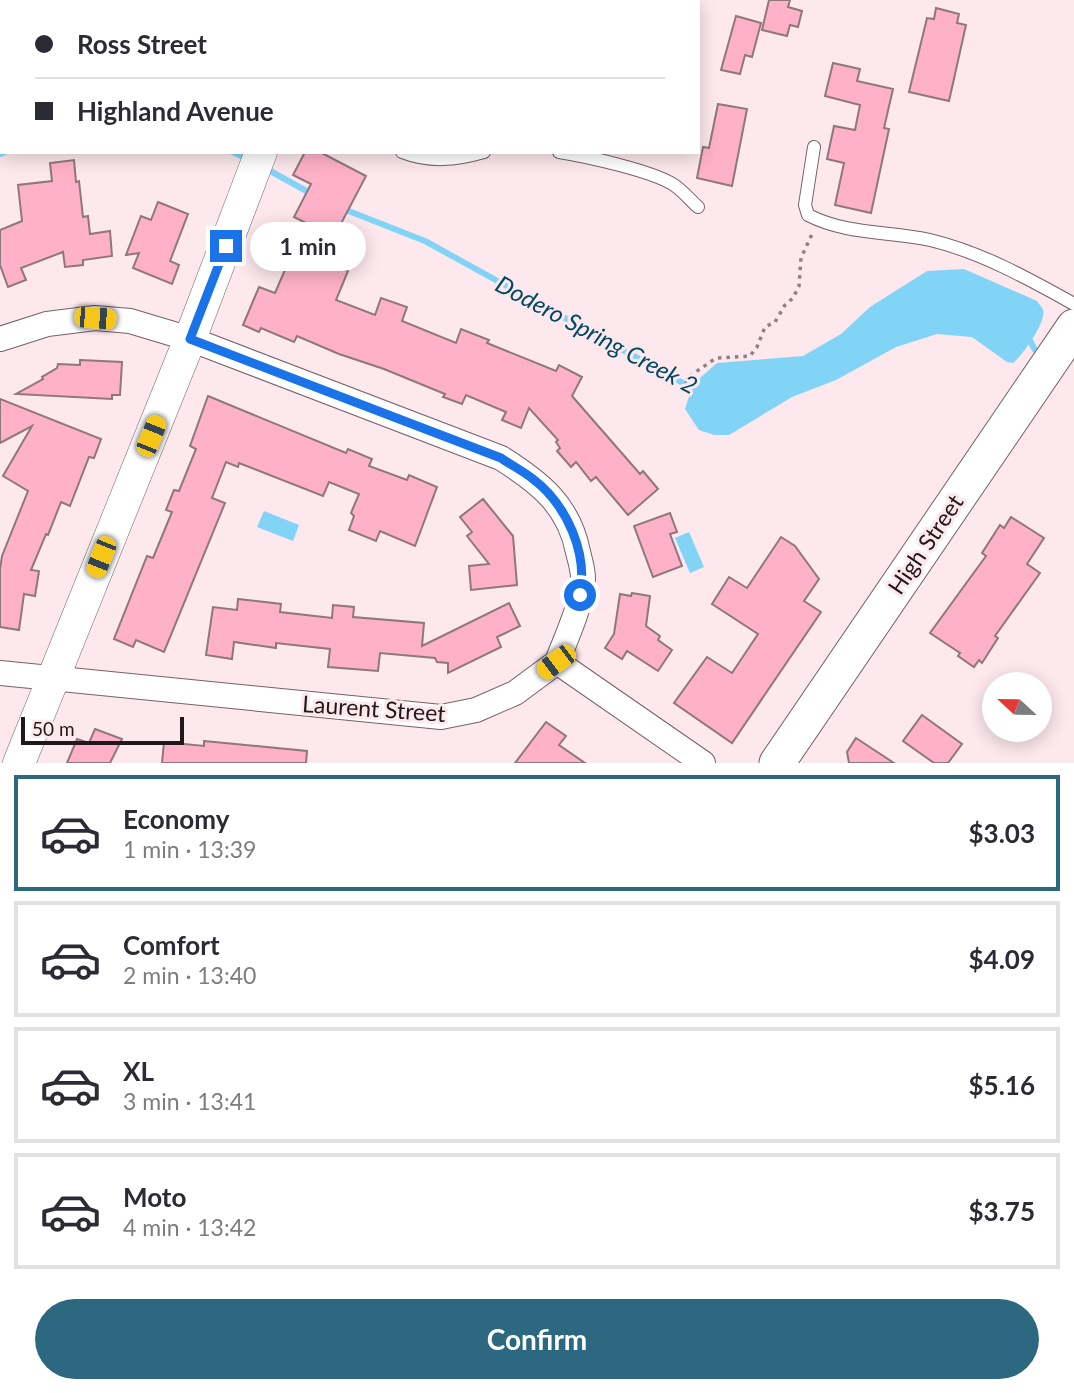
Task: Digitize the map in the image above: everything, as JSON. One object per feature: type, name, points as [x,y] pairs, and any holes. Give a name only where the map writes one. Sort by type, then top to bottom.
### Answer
[{"type":"main road","name":"High Street","points":[[777,763],[1074,327]]},
{"type":"street","points":[[19,763],[190,339],[260,154]]},
{"type":"street","points":[[0,339],[47,324],[95,318],[130,321],[190,339],[501,458],[534,479],[562,509],[576,541],[583,576],[576,614],[556,662],[703,763]]},
{"type":"street","name":"Laurent Street","points":[[0,673],[441,716],[476,709],[515,693],[556,662]]},
{"type":"lane","points":[[814,147],[805,205],[808,215],[853,230],[929,240],[962,250],[1031,280],[1074,304]]},
{"type":"lane","points":[[411,154],[438,160],[458,160],[478,154]]},
{"type":"lane","points":[[571,154],[655,177],[674,185],[698,207]]},
{"type":"path","points":[[686,384],[690,376],[716,358],[750,356],[754,352],[765,327],[775,322],[785,305],[793,298],[799,286],[801,258],[810,236],[823,222]]},
{"type":"water","points":[[964,269],[1037,301],[1042,309],[1043,315],[1038,329],[1013,363],[1007,362],[972,337],[937,334],[896,347],[836,380],[792,397],[729,435],[714,435],[699,430],[685,409],[693,384],[717,363],[803,356],[841,334],[870,307],[927,271]]},
{"type":"water","points":[[264,511],[299,525],[293,541],[257,527]]},
{"type":"water","points":[[689,532],[704,567],[690,573],[675,538]]},
{"type":"building","points":[[769,0],[790,0],[788,7],[802,11],[798,27],[790,25],[787,36],[762,30]]},
{"type":"building","points":[[936,8],[959,14],[957,23],[966,25],[949,101],[909,92],[927,18],[934,19]]},
{"type":"building","points":[[736,16],[761,23],[752,57],[745,55],[740,74],[721,70]]},
{"type":"building","points":[[833,63],[860,69],[857,81],[893,89],[884,128],[889,129],[871,213],[835,205],[844,163],[827,159],[834,126],[855,130],[860,105],[825,96]]},
{"type":"building","points":[[718,104],[747,109],[732,186],[697,178],[703,147],[709,148]]},
{"type":"building","points":[[304,154],[324,154],[366,176],[334,237],[294,217],[311,184],[293,175]]},
{"type":"building","points":[[74,160],[83,217],[88,216],[90,234],[110,231],[112,256],[83,260],[83,265],[65,267],[63,252],[21,268],[26,280],[8,287],[0,265],[0,230],[22,221],[18,185],[52,181],[50,163]]},
{"type":"building","points":[[158,202],[188,214],[170,261],[179,265],[172,284],[133,268],[139,253],[126,255],[141,216],[151,220]]},
{"type":"building","points":[[291,256],[308,263],[311,256],[348,271],[336,300],[375,315],[381,298],[407,307],[402,321],[456,343],[461,329],[489,340],[487,343],[556,371],[559,365],[582,377],[572,396],[640,474],[643,471],[658,489],[628,515],[596,477],[591,481],[576,462],[571,467],[557,451],[560,448],[556,442],[558,440],[529,408],[521,428],[502,420],[506,412],[466,395],[462,404],[443,397],[445,394],[297,336],[294,342],[261,328],[259,332],[243,325],[259,287],[275,293]]},
{"type":"building","points":[[80,360],[122,362],[120,395],[112,395],[112,399],[16,394],[43,379],[42,377],[57,368],[58,364],[80,365]]},
{"type":"building","points":[[208,396],[346,453],[348,449],[372,459],[369,466],[407,480],[409,475],[437,487],[415,546],[380,531],[376,541],[349,530],[354,516],[351,513],[359,494],[329,482],[323,496],[239,463],[238,467],[226,462],[212,498],[225,503],[164,652],[136,640],[133,647],[114,639],[147,556],[153,558],[172,512],[166,510],[174,490],[179,491],[196,449],[190,446]]},
{"type":"building","points":[[0,399],[101,439],[94,458],[89,457],[70,506],[61,502],[48,535],[46,534],[31,570],[39,571],[35,596],[24,594],[19,630],[0,627],[0,569],[2,556],[28,491],[3,476],[32,426],[0,443]]},
{"type":"building","points":[[483,499],[513,536],[517,585],[471,590],[469,566],[489,564],[467,536],[472,532],[460,517]]},
{"type":"building","points":[[670,513],[677,532],[670,534],[682,566],[653,577],[634,526]]},
{"type":"building","points":[[1011,517],[1044,538],[1027,564],[1040,573],[995,636],[998,638],[982,663],[979,660],[974,667],[958,656],[960,653],[930,633],[986,556],[982,553],[1000,525],[1004,528]]},
{"type":"building","points":[[781,537],[795,546],[819,579],[804,601],[821,612],[732,743],[674,703],[707,657],[732,673],[758,634],[712,604],[729,577],[747,588]]},
{"type":"building","points":[[632,593],[650,596],[646,626],[660,636],[658,640],[672,650],[658,671],[627,651],[622,659],[605,648],[614,634],[620,594],[631,596]]},
{"type":"building","points":[[238,599],[281,604],[280,612],[332,618],[333,605],[354,607],[353,617],[424,623],[422,646],[509,603],[520,626],[497,637],[501,647],[448,673],[448,663],[437,662],[435,658],[380,653],[378,671],[328,667],[330,649],[276,643],[276,648],[234,642],[232,659],[206,655],[213,607],[237,610]]},
{"type":"building","points":[[922,715],[962,744],[948,763],[934,763],[903,741]]},
{"type":"building","points":[[546,722],[566,736],[559,745],[585,763],[515,763]]},
{"type":"building","points":[[95,729],[122,739],[110,763],[67,763],[77,739],[89,743]]},
{"type":"building","points":[[856,738],[894,763],[849,763],[847,752]]},
{"type":"building","points":[[204,741],[307,751],[306,763],[162,763],[164,742],[204,746]]},
{"type":"waterway","name":"Dodero Spring Creek 2","points":[[237,154],[247,159]]},
{"type":"waterway","name":"Dodero Spring Creek 2","points":[[263,167],[312,194]]},
{"type":"waterway","name":"Dodero Spring Creek 2","points":[[341,208],[425,241],[681,382],[699,389]]},
{"type":"waterway","name":"Dodero Spring Creek 2","points":[[1027,335],[1035,350]]},
{"type":"route","points":[[226,246],[190,339],[501,458],[534,479],[562,509],[576,541],[583,576],[580,595]]}]
